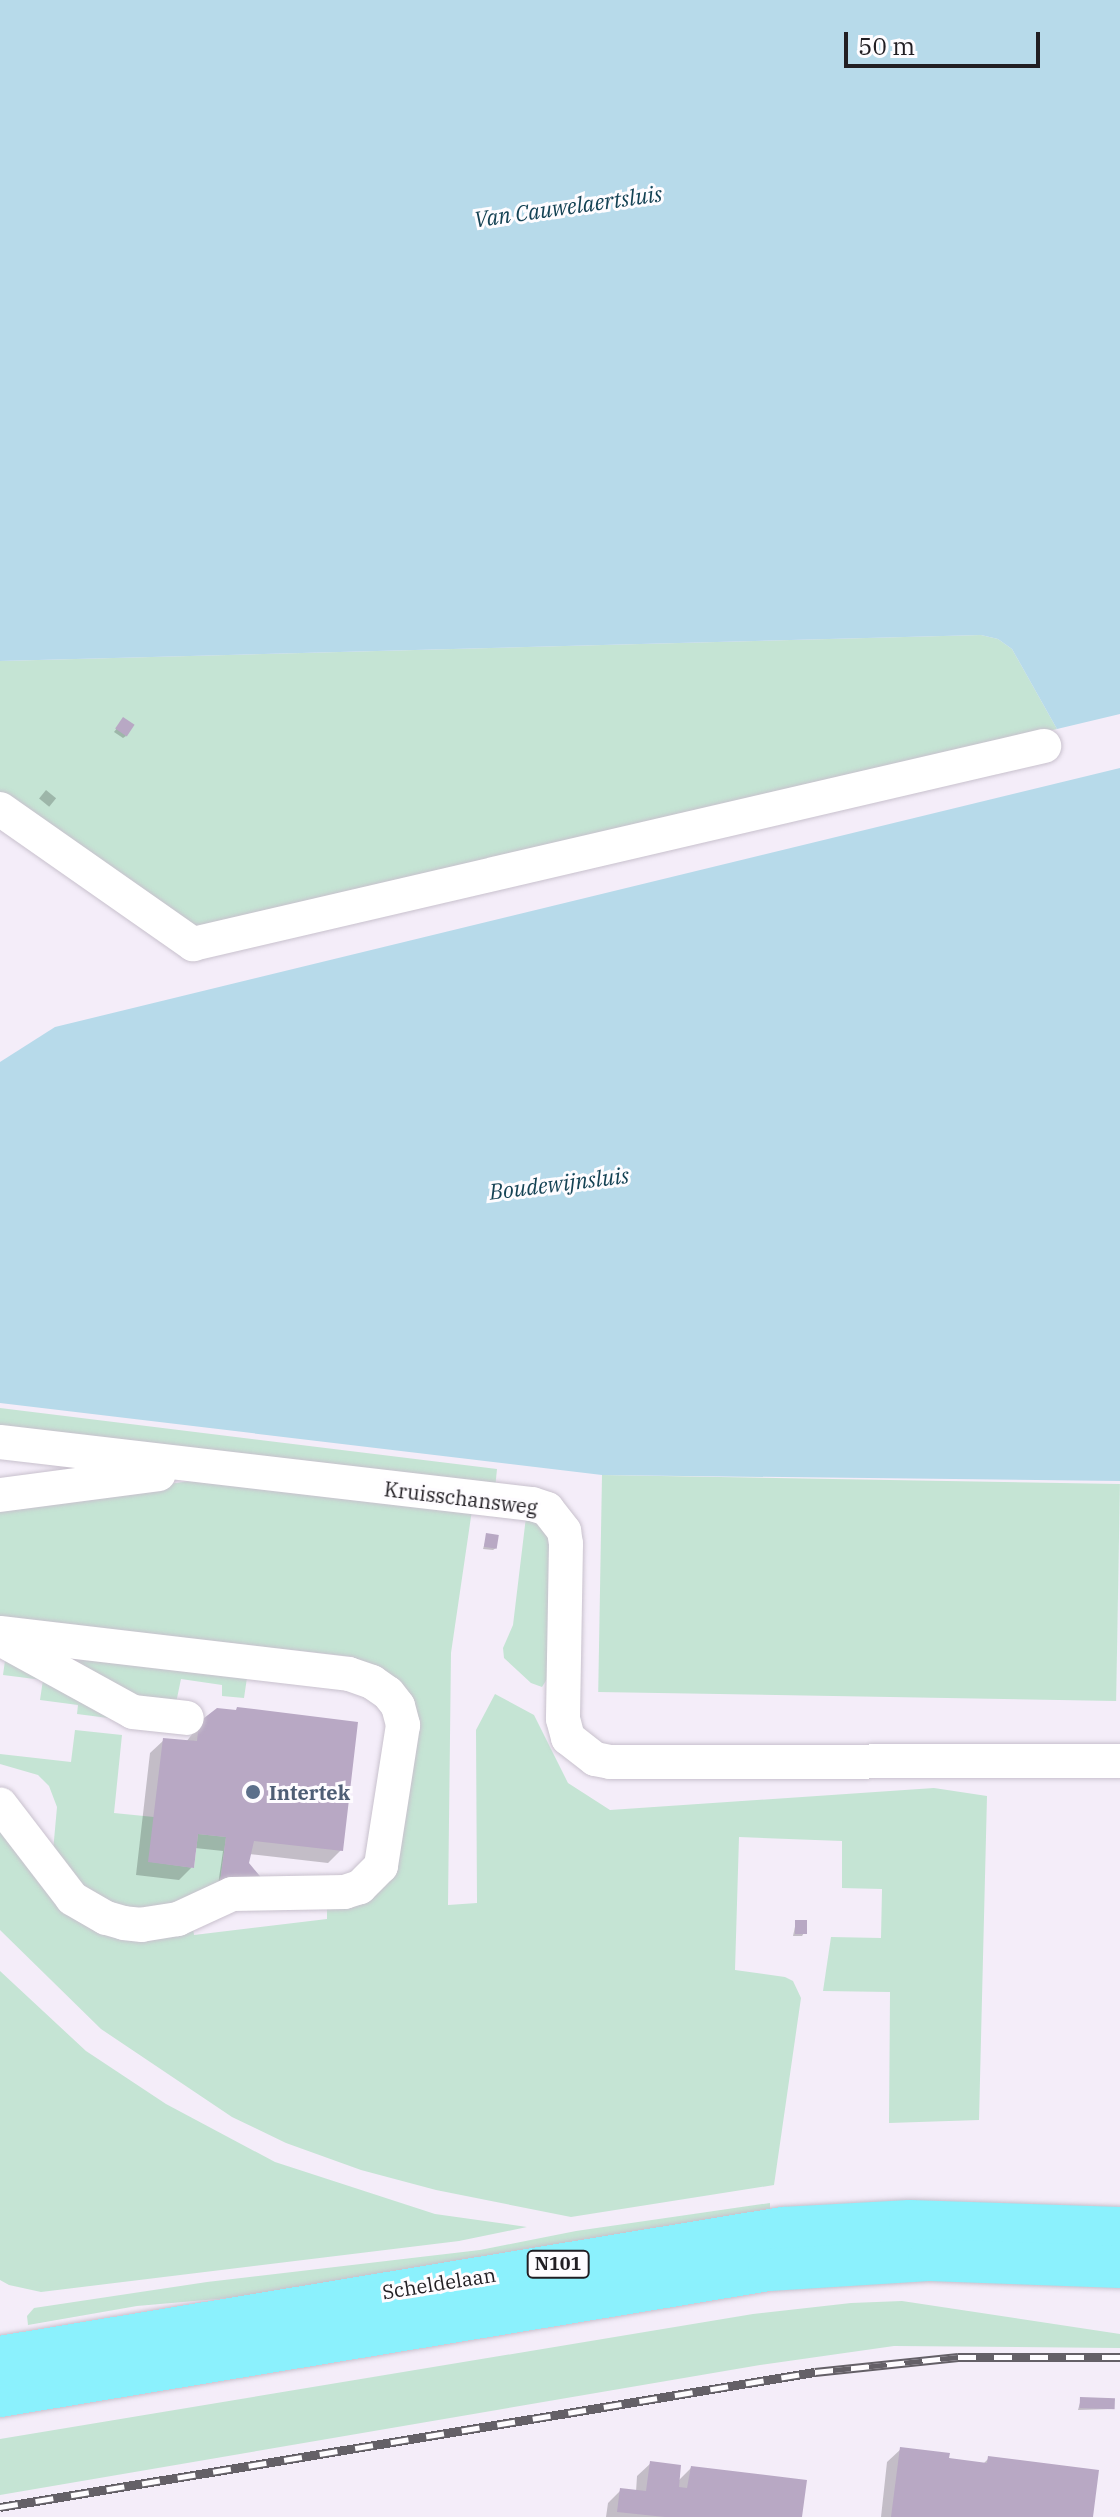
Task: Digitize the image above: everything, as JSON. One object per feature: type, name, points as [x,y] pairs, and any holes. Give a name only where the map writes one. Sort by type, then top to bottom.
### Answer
[{"type":"main road","name":"Scheldelaan","points":[[0,2357],[783,2228],[925,2221],[1120,2228]]},
{"type":"main road","name":"Scheldelaan","points":[[0,2396],[769,2270],[929,2260],[1120,2267]]},
{"type":"street","points":[[0,809],[193,944],[1044,746]]},
{"type":"street","name":"Kruisschansweg","points":[[0,1442],[532,1504],[547,1509],[564,1531],[566,1544],[563,1719],[568,1738],[595,1759],[610,1762],[1120,1761]]},
{"type":"street","name":"Kruisschansweg","points":[[0,1495],[207,1468]]},
{"type":"street","points":[[0,1636],[133,1712],[187,1718]]},
{"type":"street","points":[[0,1636],[349,1674],[372,1682],[388,1693],[398,1706],[403,1725],[386,1851],[370,1879],[345,1892],[245,1893],[218,1899],[162,1923],[115,1921],[72,1898],[0,1804]]},
{"type":"green space","points":[[981,635],[998,639],[1012,649],[1057,729],[197,933],[0,797],[0,661]]},
{"type":"green space","points":[[0,1408],[497,1469],[495,1489],[0,1432]]},
{"type":"green space","points":[[602,1475],[1120,1484],[1116,1701],[598,1692]]},
{"type":"green space","points":[[204,1479],[472,1510],[451,1653],[448,1905],[477,1903],[476,1730],[495,1694],[534,1715],[568,1783],[610,1810],[934,1788],[987,1796],[979,2120],[889,2123],[890,1992],[823,1991],[831,1937],[881,1938],[882,1889],[842,1888],[842,1841],[739,1837],[735,1970],[785,1977],[793,1981],[801,1998],[774,2185],[571,2217],[436,2190],[361,2170],[286,2143],[232,2117],[101,2029],[0,1930],[0,1819],[66,1905],[192,1921],[194,1935],[327,1919],[327,1905],[372,1892],[413,1733],[354,1666],[354,1657],[0,1617],[0,1508]]},
{"type":"green space","points":[[526,1517],[535,1519],[552,1535],[549,1676],[542,1687],[531,1683],[504,1658],[503,1648],[513,1625]]},
{"type":"green space","points":[[6,1653],[124,1720],[77,1714],[78,1705],[40,1700],[43,1680],[3,1675]]},
{"type":"green space","points":[[52,1655],[248,1671],[244,1698],[222,1696],[222,1685],[181,1679],[176,1703],[143,1700]]},
{"type":"green space","points":[[75,1730],[122,1735],[114,1813],[154,1817],[152,1862],[194,1868],[198,1834],[226,1837],[220,1883],[156,1911],[119,1907],[84,1891],[53,1851],[57,1807],[49,1786],[38,1775],[0,1764],[0,1754],[71,1762]]},
{"type":"green space","points":[[0,1971],[86,2051],[166,2104],[275,2162],[435,2214],[527,2227],[459,2241],[41,2292],[9,2285],[0,2280]]},
{"type":"green space","points":[[770,2203],[770,2211],[252,2296],[137,2306],[28,2325],[27,2316],[34,2308],[207,2282],[480,2250],[576,2231]]},
{"type":"green space","points":[[902,2301],[1120,2334],[1120,2348],[894,2346],[760,2365],[0,2495],[0,2439],[753,2314],[851,2303]]},
{"type":"water","name":"Van Cauwelaertsluis","points":[[0,0],[1120,0],[1120,714],[1057,729],[1012,649],[998,639],[981,635],[0,661]]},
{"type":"water","name":"Boudewijnsluis","points":[[1120,768],[1120,1481],[602,1475],[0,1403],[0,1062],[55,1027]]},
{"type":"building","points":[[123,717],[135,725],[127,736],[115,729]]},
{"type":"building","points":[[486,1533],[499,1535],[497,1549],[484,1547]]},
{"type":"building","name":"Intertek","points":[[237,1707],[358,1722],[343,1851],[254,1841],[249,1863],[264,1881],[220,1883],[226,1837],[198,1834],[194,1868],[148,1862],[163,1738],[197,1741],[199,1722],[217,1708],[236,1710]]},
{"type":"building","points":[[795,1920],[807,1920],[807,1934],[795,1934]]},
{"type":"building","points":[[1080,2397],[1115,2398],[1115,2409],[1080,2408]]},
{"type":"building","points":[[900,2447],[950,2453],[949,2458],[987,2463],[988,2456],[1099,2470],[1093,2517],[891,2517]]},
{"type":"building","points":[[650,2461],[681,2465],[679,2487],[687,2488],[691,2466],[807,2480],[802,2517],[665,2517],[617,2512],[620,2488],[646,2491]]},
{"type":"railway","points":[[0,2507],[815,2372],[958,2357],[1120,2357]]},
{"type":"place","name":"Intertek","points":[[253,1792]]}]
